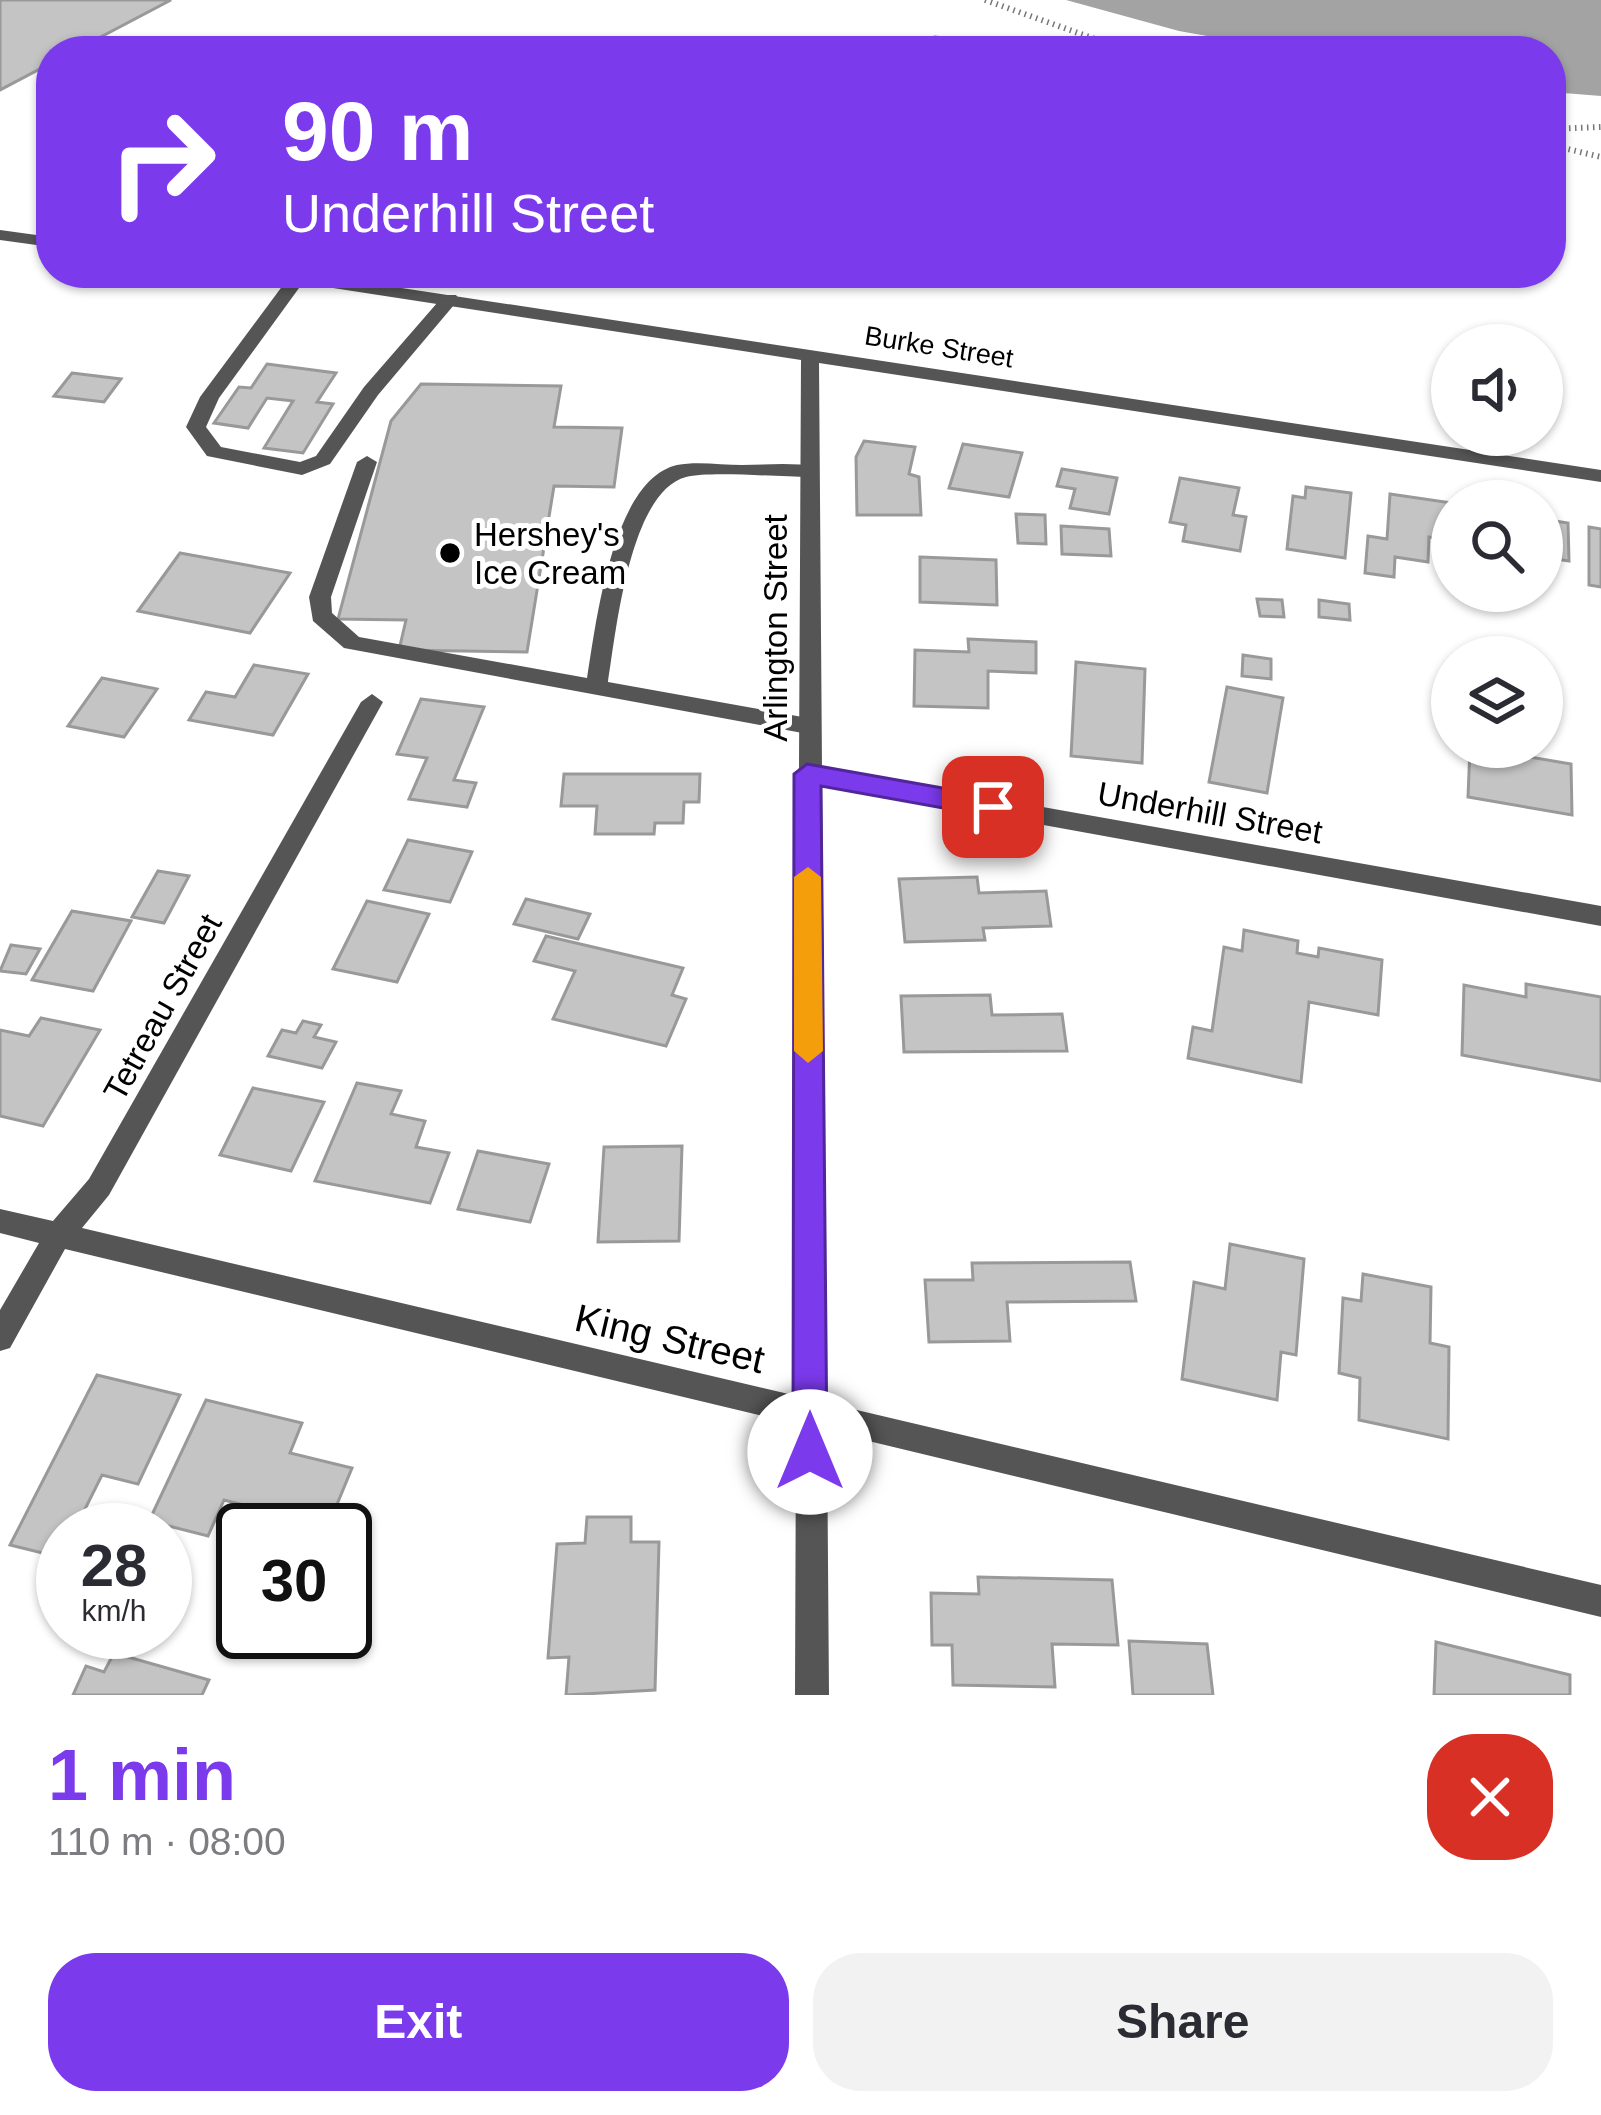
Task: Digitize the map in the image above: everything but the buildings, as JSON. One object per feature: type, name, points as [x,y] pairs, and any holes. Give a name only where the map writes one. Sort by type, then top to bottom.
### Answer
[{"type":"street","points":[[0,235],[36,240]]},
{"type":"street","points":[[290,288],[210,398],[196,427],[214,452],[302,469],[323,460],[370,391],[450,299]]},
{"type":"street","name":"Burke Street","points":[[374,288],[1601,476]]},
{"type":"street","name":"Arlington Street","points":[[810,354],[807,774],[812,1695]]},
{"type":"street","points":[[367,462],[320,597],[322,616],[333,632],[379,652],[808,726]]},
{"type":"street","points":[[596,690],[625,549],[664,480],[679,471],[809,471]]},
{"type":"street","name":"Tetreau Street","points":[[0,1338],[59,1234],[99,1187],[372,702]]},
{"type":"street","name":"Underhill Street","points":[[807,774],[1601,916]]},
{"type":"street","name":"King Street","points":[[0,1220],[1601,1601]]},
{"type":"path","points":[[985,0],[1087,36]]},
{"type":"path","points":[[1566,129],[1601,128]]},
{"type":"path","points":[[1566,149],[1601,157]]},
{"type":"shaded area","points":[[1066,0],[1601,0],[1601,96],[1566,93],[1566,36],[1207,36]]},
{"type":"slow traffic","points":[[808,877],[808,1051]]},
{"type":"place","name":"Hershey's Ice Cream","points":[[450,553]]},
{"type":"route","points":[[810,1452],[807,774],[993,807]]}]
